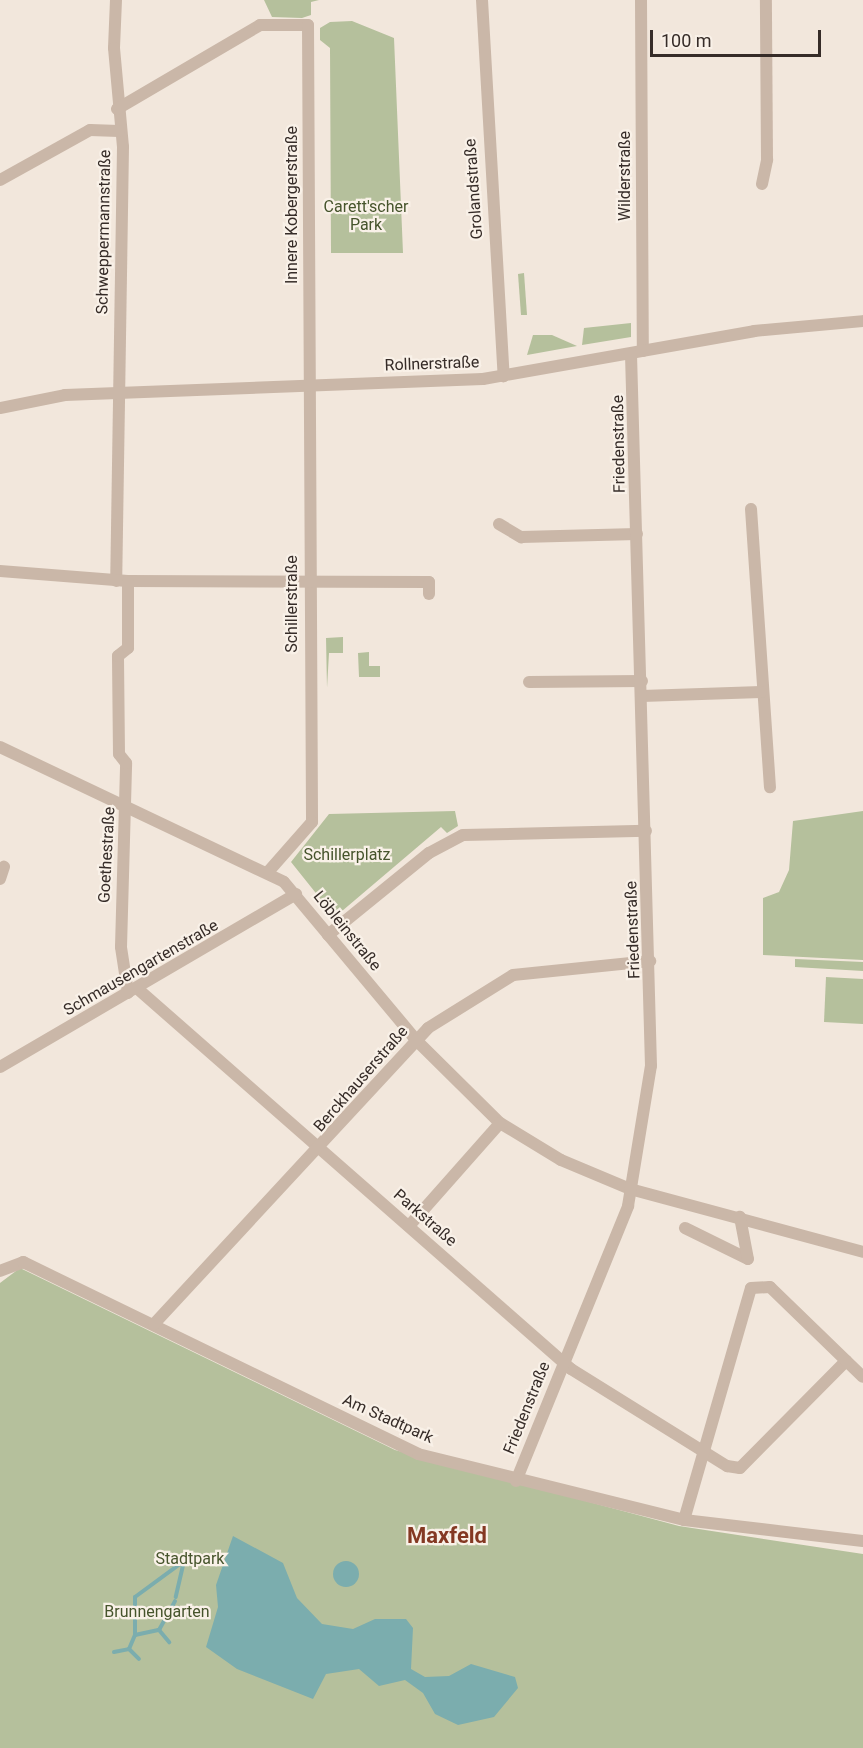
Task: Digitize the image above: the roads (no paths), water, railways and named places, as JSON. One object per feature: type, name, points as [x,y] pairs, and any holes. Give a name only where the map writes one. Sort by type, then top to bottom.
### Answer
[{"type":"street","name":"Schweppermannstraße","points":[[116,0],[119,131],[118,393]]},
{"type":"street","name":"Grolandstraße","points":[[482,0],[504,376]]},
{"type":"street","name":"Wilderstraße","points":[[637,353],[640,0]]},
{"type":"street","points":[[762,184],[768,160],[766,0]]},
{"type":"street","name":"Innere Kobergerstraße","points":[[117,109],[260,25],[308,25],[309,386]]},
{"type":"street","points":[[0,180],[90,130],[119,131]]},
{"type":"street","name":"Rollnerstraße","points":[[0,408],[44,397],[504,376],[773,328],[863,321]]},
{"type":"street","name":"Friedenstraße","points":[[516,1481],[628,1206],[651,1066],[637,534],[637,353]]},
{"type":"street","name":"Schillerstraße","points":[[269,871],[312,822],[308,584],[309,386]]},
{"type":"street","name":"Goethestraße","points":[[118,393],[122,581],[128,648],[118,656],[119,754],[126,763],[125,868],[119,874],[122,975],[134,991]]},
{"type":"street","points":[[751,509],[761,692],[770,787]]},
{"type":"street","points":[[499,524],[521,537],[637,534]]},
{"type":"street","points":[[0,571],[122,581],[308,584],[429,582],[429,594]]},
{"type":"street","points":[[529,682],[642,681]]},
{"type":"street","points":[[642,696],[761,692]]},
{"type":"street","name":"Löbleinstraße","points":[[0,747],[269,871],[296,894],[417,1041],[500,1123],[561,1161],[630,1189],[863,1252]]},
{"type":"street","points":[[328,935],[429,853],[469,833],[646,831]]},
{"type":"street","points":[[0,879],[4,867]]},
{"type":"street","name":"Schmausengartenstraße","points":[[0,1067],[134,991],[296,894]]},
{"type":"street","name":"Berckhauserstraße","points":[[154,1324],[321,1150],[417,1041],[513,975],[650,962]]},
{"type":"street","name":"Parkstraße","points":[[134,991],[564,1360],[703,1451],[740,1468],[846,1361]]},
{"type":"street","points":[[409,1226],[500,1123]]},
{"type":"street","points":[[685,1228],[748,1259],[740,1218]]},
{"type":"street","name":"Am Stadtpark","points":[[1,1266],[23,1262],[402,1447],[516,1481],[684,1520],[863,1541]]},
{"type":"street","points":[[684,1520],[745,1295],[758,1285],[770,1287],[863,1377]]},
{"type":"water","points":[[233,1536],[283,1563],[297,1598],[322,1624],[353,1629],[375,1619],[406,1619],[413,1628],[411,1669],[425,1677],[449,1676],[471,1664],[515,1677],[518,1688],[494,1717],[458,1725],[435,1714],[423,1693],[405,1680],[379,1686],[359,1669],[326,1674],[313,1699],[237,1669],[206,1647],[218,1607],[216,1585]]},
{"type":"water","points":[[346,1561],[355,1565],[359,1574],[355,1583],[346,1587],[337,1583],[333,1574],[337,1565]]},
{"type":"waterway","points":[[129,1649],[135,1635],[135,1597],[184,1561],[176,1597]]},
{"type":"waterway","points":[[135,1635],[159,1630],[175,1601]]},
{"type":"waterway","points":[[159,1630],[169,1642]]},
{"type":"waterway","points":[[129,1649],[139,1659]]},
{"type":"waterway","points":[[114,1652],[129,1649]]},
{"type":"district","name":"Maxfeld","points":[[447,1536]]},
{"type":"park label","name":"Carett'scher Park","points":[[366,216]]},
{"type":"park label","name":"Schillerplatz","points":[[347,855]]},
{"type":"park label","name":"Stadtpark","points":[[190,1559]]},
{"type":"park label","name":"Brunnengarten","points":[[157,1612]]}]
